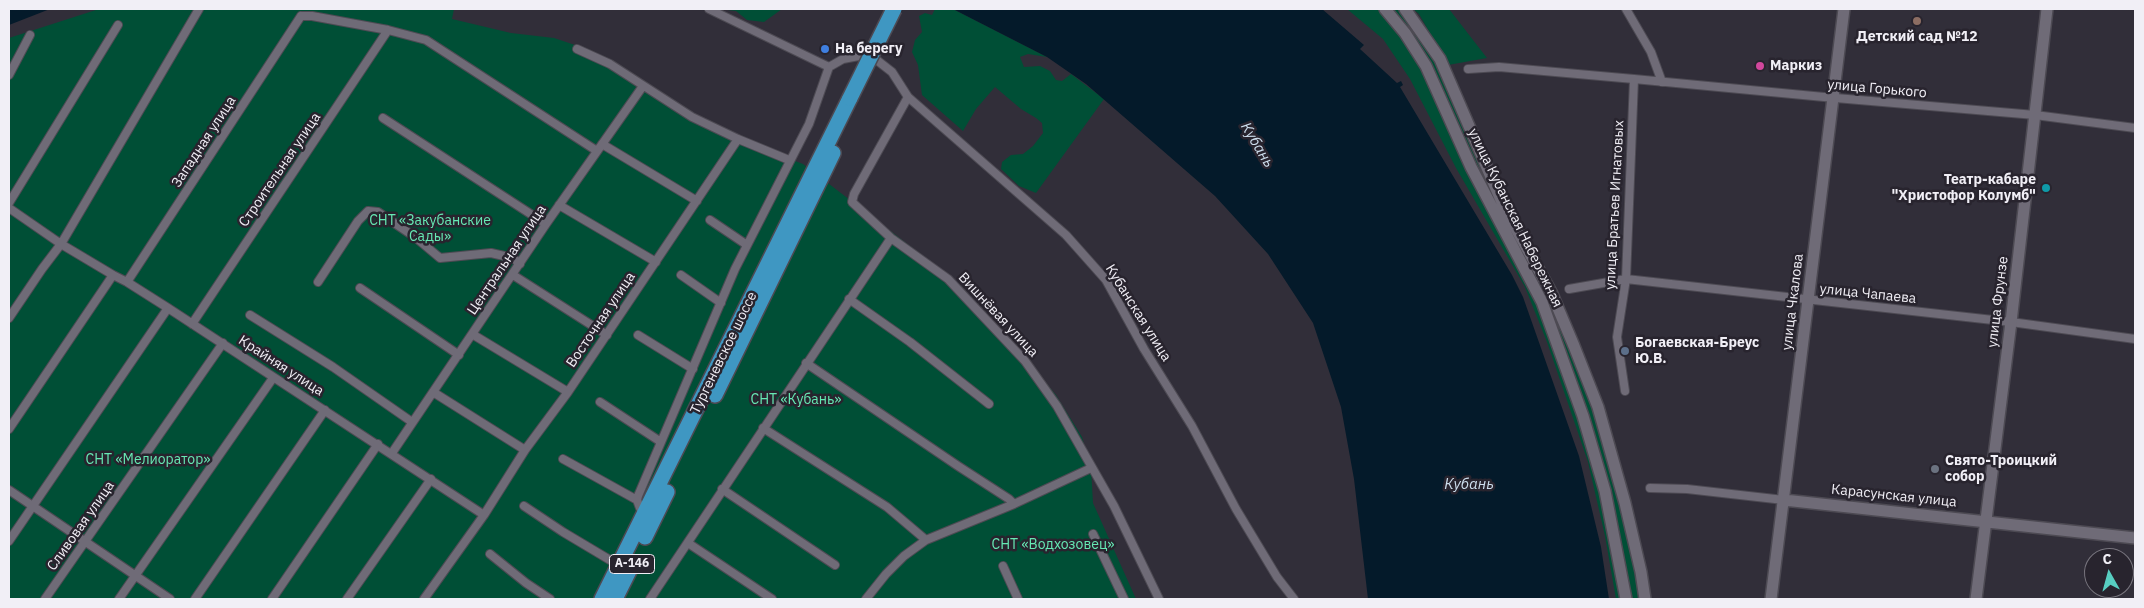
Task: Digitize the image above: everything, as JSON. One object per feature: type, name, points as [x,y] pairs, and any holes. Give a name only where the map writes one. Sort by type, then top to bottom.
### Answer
[{"type":"highway","name":"Тургеневское шоссе","points":[[602,599],[894,9]]},
{"type":"highway","name":"Тургеневское шоссе","points":[[615,599],[643,517]]},
{"type":"street","points":[[9,318],[61,244],[198,9]]},
{"type":"street","points":[[563,459],[643,517],[662,442],[747,245],[809,124],[829,66],[709,9]]},
{"type":"street","name":"улица Кубанская Набережная","points":[[1385,9],[1405,33],[1426,66],[1470,167],[1542,302],[1583,416],[1605,491],[1626,599]]},
{"type":"street","name":"улица Кубанская Набережная","points":[[1405,9],[1440,59],[1504,207],[1552,294],[1574,346],[1598,407],[1625,503],[1645,599]]},
{"type":"street","points":[[1626,9],[1651,52],[1662,82]]},
{"type":"street","name":"улица Чкалова","points":[[1772,599],[1844,9]]},
{"type":"street","name":"улица Фрунзе","points":[[1976,599],[2048,9]]},
{"type":"street","points":[[301,13],[388,30],[426,40],[599,147],[697,201]]},
{"type":"street","name":"Западная улица","points":[[127,282],[301,13]]},
{"type":"street","points":[[9,203],[118,26]]},
{"type":"street","name":"Строительная улица","points":[[192,324],[388,30]]},
{"type":"street","points":[[9,75],[30,35]]},
{"type":"street","points":[[577,49],[610,64],[641,88],[692,117],[738,140],[789,160]]},
{"type":"street","name":"Кубанская улица","points":[[829,66],[843,59],[869,54],[892,72],[908,97],[1066,235],[1106,280],[1144,349],[1192,426],[1236,509],[1278,577],[1294,599]]},
{"type":"street","name":"улица Горького","points":[[1468,69],[1499,67],[2035,115],[2135,128]]},
{"type":"street","name":"улица Братьев Игнатовых","points":[[1625,391],[1617,337],[1626,279],[1634,79]]},
{"type":"street","name":"Центральная улица","points":[[392,454],[558,205],[641,88]]},
{"type":"street","name":"Вишнёвая улица","points":[[908,97],[854,194],[852,202],[891,238],[948,279],[1025,361],[1057,406],[1114,506],[1159,599]]},
{"type":"street","points":[[383,118],[546,224]]},
{"type":"street","name":"Восточная улица","points":[[424,599],[484,515],[525,450],[568,392],[738,140]]},
{"type":"street","points":[[558,205],[656,262]]},
{"type":"street","name":"Крайняя улица","points":[[9,208],[61,244],[127,282],[223,343],[273,378],[378,444],[484,515]]},
{"type":"street","points":[[318,282],[358,221],[368,210],[378,212],[415,237],[440,258],[491,253],[513,258],[520,264]]},
{"type":"street","points":[[710,220],[747,245]]},
{"type":"street","points":[[653,598],[722,489],[891,238]]},
{"type":"street","points":[[9,429],[113,275]]},
{"type":"street","points":[[513,275],[607,335]]},
{"type":"street","points":[[682,276],[721,303]]},
{"type":"street","name":"улица Чапаева","points":[[1569,289],[1626,279],[2011,322],[2135,339]]},
{"type":"street","points":[[360,288],[459,355]]},
{"type":"street","points":[[850,300],[910,342],[989,404]]},
{"type":"street","points":[[9,541],[168,308]]},
{"type":"street","points":[[250,315],[333,367],[412,422]]},
{"type":"street","points":[[472,334],[568,392]]},
{"type":"street","points":[[638,335],[693,369]]},
{"type":"street","name":"Сливовая улица","points":[[45,599],[223,343]]},
{"type":"street","points":[[806,363],[958,466],[1009,498],[1014,504]]},
{"type":"street","points":[[119,599],[273,378]]},
{"type":"street","points":[[433,392],[525,450]]},
{"type":"street","points":[[600,402],[662,442]]},
{"type":"street","points":[[195,599],[325,410]]},
{"type":"street","points":[[763,428],[887,507],[926,540]]},
{"type":"street","points":[[272,599],[378,444]]},
{"type":"street","points":[[866,599],[886,574],[904,556],[926,540],[1014,504],[1091,467]]},
{"type":"street","points":[[347,599],[431,479]]},
{"type":"street","name":"Карасунская улица","points":[[1650,488],[1687,489],[1985,520],[2135,538]]},
{"type":"street","points":[[722,489],[835,565]]},
{"type":"street","points":[[9,490],[170,599]]},
{"type":"street","points":[[524,506],[562,532],[620,566]]},
{"type":"street","points":[[1093,534],[1124,599]]},
{"type":"street","points":[[688,544],[772,599]]},
{"type":"street","points":[[490,554],[526,583],[550,599]]},
{"type":"street","points":[[1003,566],[1018,599]]},
{"type":"green space","points":[[99,9],[454,9],[452,19],[511,33],[554,38],[575,45],[610,62],[693,115],[738,139],[803,164],[948,275],[1029,362],[1056,395],[1082,437],[1091,468],[1093,503],[1136,599],[9,599],[9,38]]},
{"type":"green space","points":[[720,9],[782,9],[764,22],[747,20],[736,11]]},
{"type":"green space","points":[[935,9],[953,9],[1047,57],[1028,54],[1020,57],[1024,67],[1040,66],[1050,71],[1056,80],[1062,81],[1071,74],[1104,99],[1036,193],[1019,186],[1001,169],[1002,162],[1011,155],[1023,154],[1033,146],[1043,133],[1042,123],[1021,109],[995,87],[976,109],[963,131],[922,95],[918,65],[912,52],[915,40],[922,32],[919,16],[925,13],[932,15]]},
{"type":"green space","points":[[1347,9],[1378,9],[1413,52],[1537,301],[1582,428],[1600,491],[1621,599],[1616,599],[1605,536],[1588,462],[1547,342],[1525,287],[1456,168],[1410,79],[1383,39]]},
{"type":"green space","points":[[1390,9],[1398,9],[1403,13],[1432,56],[1569,343],[1600,430],[1632,551],[1640,599],[1630,599],[1589,425],[1501,220],[1426,57],[1416,40]]},
{"type":"green space","points":[[1413,9],[1449,9],[1487,58],[1448,65],[1419,14]]},
{"type":"water","points":[[9,9],[50,9],[9,25]]},
{"type":"water","name":"Кубань","points":[[953,9],[1322,9],[1364,45],[1360,49],[1397,83],[1401,81],[1403,85],[1400,87],[1512,275],[1523,297],[1579,456],[1601,547],[1609,599],[1368,599],[1354,479],[1341,407],[1313,323],[1268,254],[1215,196],[1086,84],[1047,57]]},
{"type":"place","name":"Детский сад №12","points":[[1917,21]]},
{"type":"place","name":"На берегу","points":[[825,49]]},
{"type":"place","name":"Маркиз","points":[[1760,66]]},
{"type":"place","name":"Театр-кабаре \"Христофор Колумб\"","points":[[2046,188]]},
{"type":"place","name":"Богаевская-Бреус Ю.В.","points":[[1625,351]]},
{"type":"place","name":"Свято-Троицкий собор","points":[[1935,469]]},
{"type":"park label","name":"СНТ «Закубанские Сады»","points":[[430,230]]},
{"type":"park label","name":"СНТ «Кубань»","points":[[796,400]]},
{"type":"park label","name":"СНТ «Мелиоратор»","points":[[148,460]]},
{"type":"park label","name":"СНТ «Водхозовец»","points":[[1053,545]]}]
